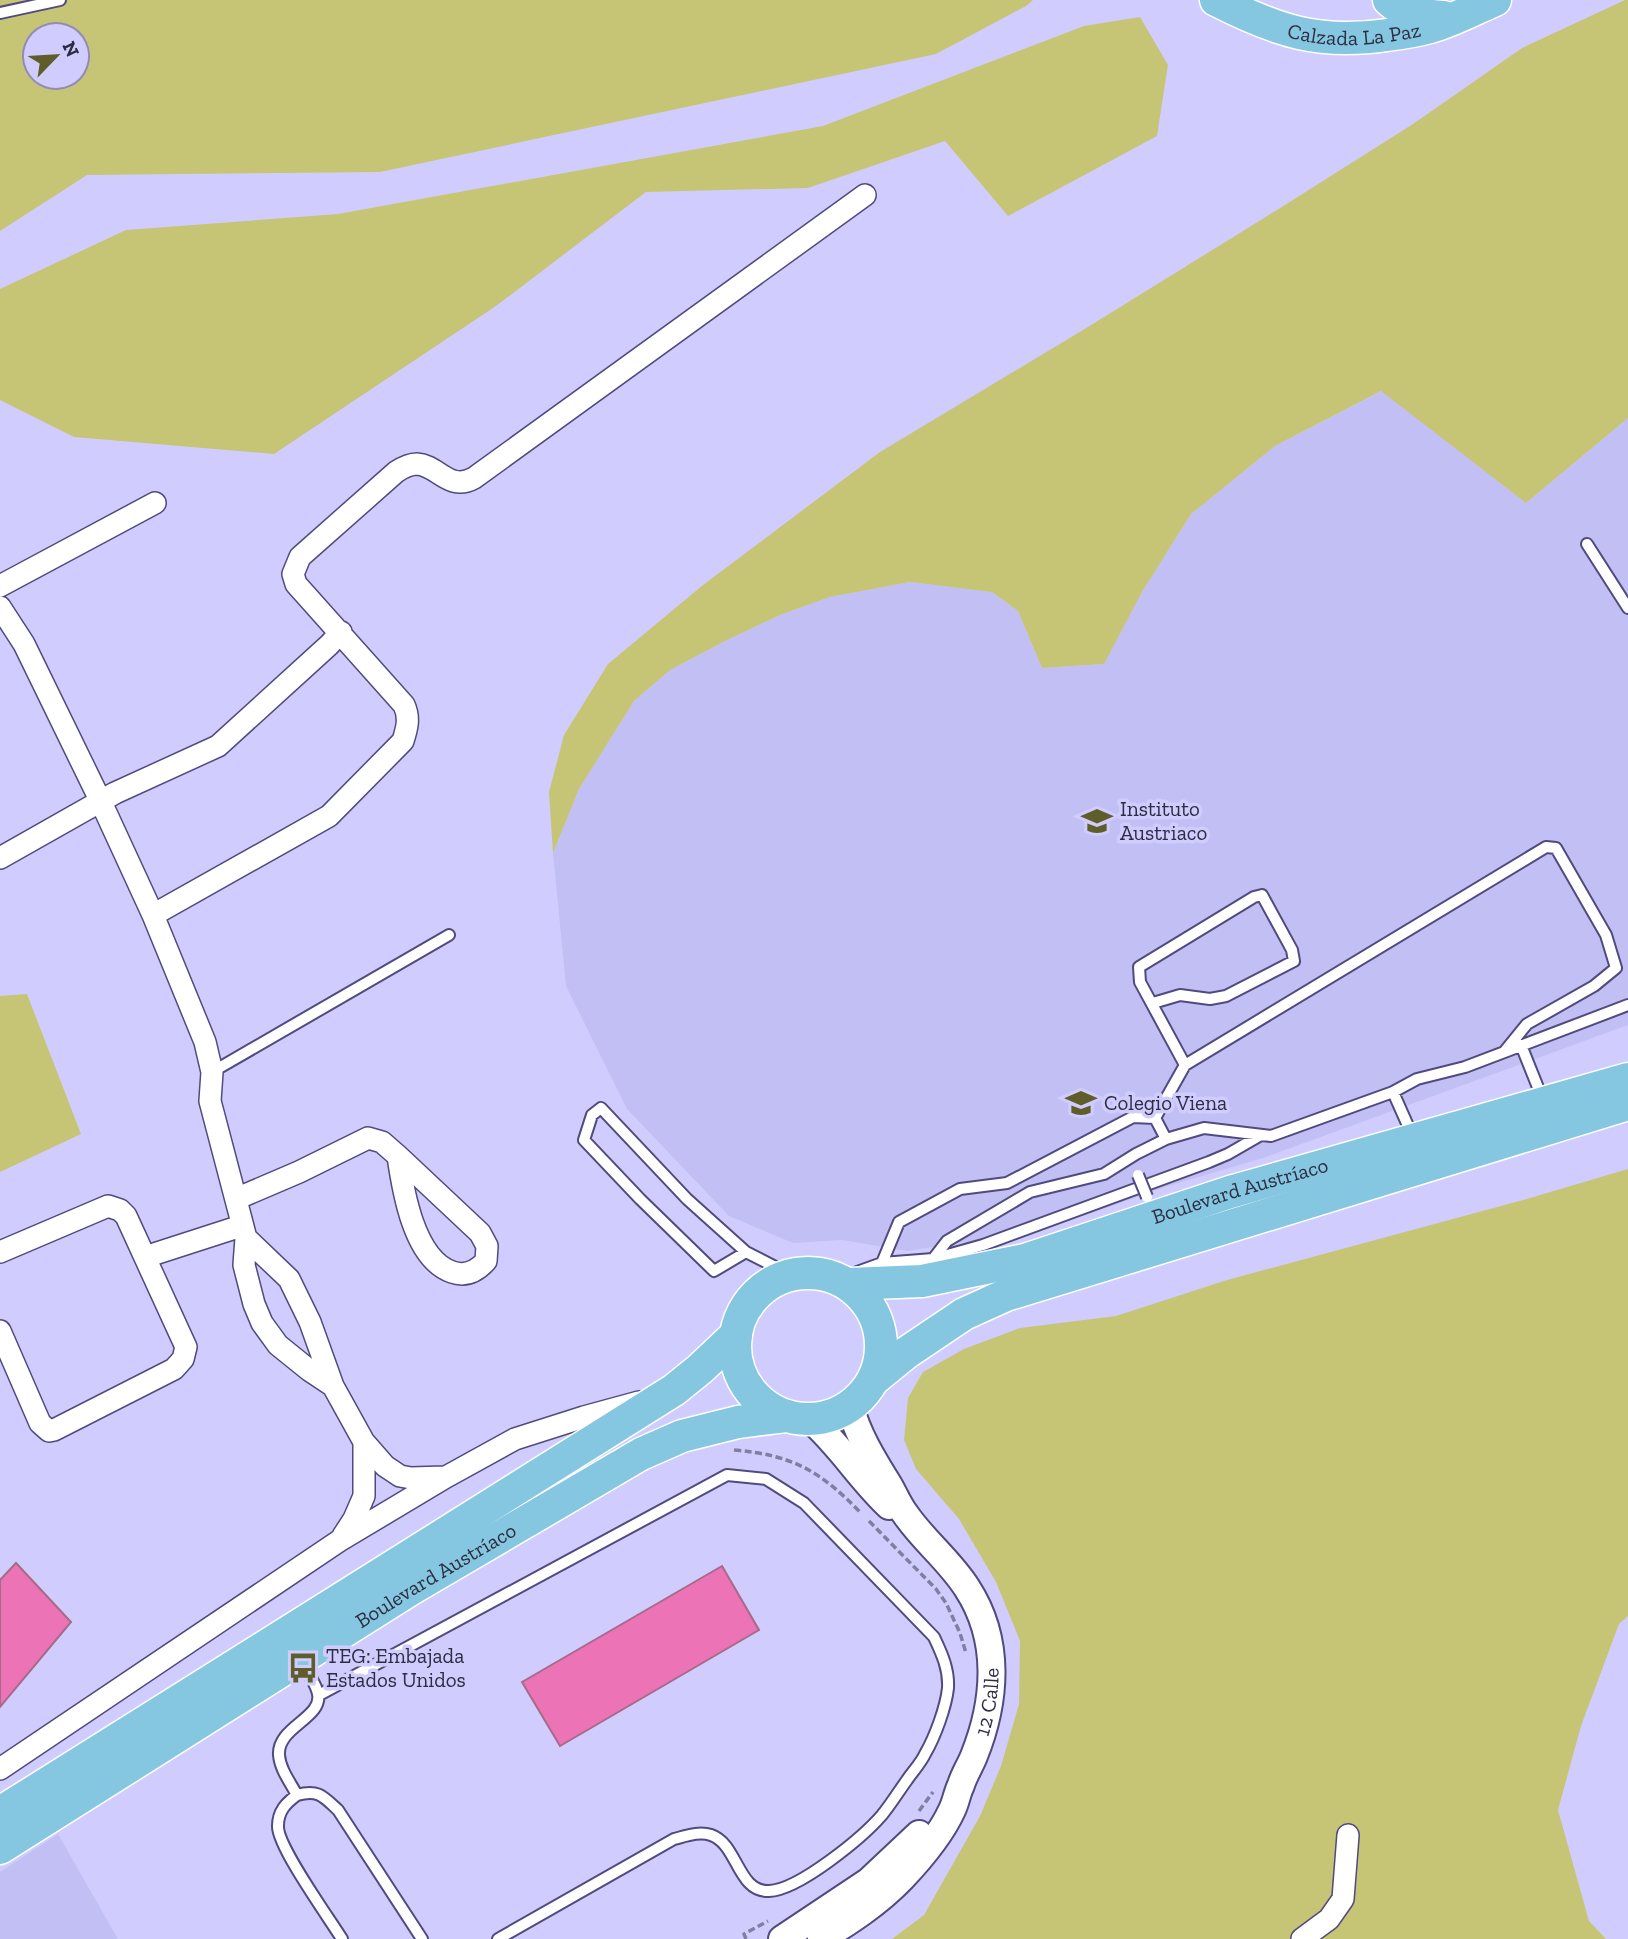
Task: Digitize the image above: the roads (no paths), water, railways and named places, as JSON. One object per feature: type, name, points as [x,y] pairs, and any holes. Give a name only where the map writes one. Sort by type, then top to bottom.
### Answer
[{"type":"main road","name":"Calzada La Paz","points":[[1216,0],[1291,32],[1351,39],[1431,27],[1495,0]]},
{"type":"main road","points":[[1389,0],[1405,12],[1454,18]]},
{"type":"main road","name":"Boulevard Austríaco","points":[[844,1281],[922,1281],[1025,1260],[1230,1192],[1628,1079]]},
{"type":"main road","name":"Boulevard Austríaco","points":[[874,1379],[906,1353],[964,1314],[1006,1295],[1628,1104]]},
{"type":"main road","points":[[811,1272],[844,1281],[866,1301],[878,1321],[882,1345],[874,1379],[860,1398],[829,1417],[798,1418],[764,1404],[746,1385],[737,1361],[736,1335],[742,1314],[755,1294],[767,1284],[789,1275],[811,1272]]},
{"type":"main road","name":"Boulevard Austríaco","points":[[0,1813],[674,1390],[736,1335]]},
{"type":"main road","name":"Boulevard Austríaco","points":[[0,1848],[411,1589],[641,1454],[682,1436],[738,1422],[798,1418]]},
{"type":"street","points":[[153,915],[329,816],[403,741],[409,715],[404,705],[296,584],[293,574],[300,557],[396,472],[408,466],[419,464],[456,482],[464,483],[474,478],[865,195]]},
{"type":"street","points":[[0,586],[155,503]]},
{"type":"street","points":[[0,607],[24,644],[101,802],[153,915],[205,1042],[212,1072],[210,1101],[244,1232],[247,1284],[262,1323],[278,1345],[334,1386]]},
{"type":"street","points":[[0,858],[116,793],[218,746],[341,632]]},
{"type":"street","points":[[236,1199],[368,1138],[382,1142],[398,1156],[480,1233],[487,1246],[486,1261],[477,1270],[456,1274],[446,1270],[432,1258],[413,1224],[398,1156]]},
{"type":"street","points":[[0,1252],[108,1206],[120,1210],[126,1216],[186,1347],[183,1359],[174,1369],[49,1431],[40,1423],[0,1331]]},
{"type":"street","points":[[145,1257],[244,1232]]},
{"type":"street","points":[[244,1232],[289,1279],[310,1322],[334,1386],[364,1442],[385,1465],[400,1476],[446,1477]]},
{"type":"street","points":[[0,1769],[339,1541],[446,1477],[515,1439],[584,1417],[631,1406],[674,1390]]},
{"type":"street","name":"12 Calle","points":[[779,1927],[869,1881],[903,1851],[928,1824],[948,1787],[974,1757],[989,1710],[992,1677],[989,1647],[977,1607],[968,1589],[905,1515],[869,1452],[853,1419],[850,1406]]},
{"type":"street","name":"12 Calle","points":[[798,1418],[831,1438],[876,1494],[891,1508],[905,1515]]},
{"type":"street","points":[[339,1541],[354,1519],[364,1496],[364,1442]]},
{"type":"street","name":"12 Calle","points":[[821,1939],[869,1907],[902,1878],[951,1813],[948,1787]]},
{"type":"street","points":[[1302,1939],[1329,1919],[1343,1899],[1348,1835]]},
{"type":"lane","points":[[0,13],[60,0]]},
{"type":"lane","points":[[1587,544],[1628,608]]},
{"type":"lane","points":[[1155,1118],[1185,1065],[1546,847],[1556,848],[1606,935],[1616,968],[1594,986],[1527,1024],[1506,1051]]},
{"type":"lane","points":[[1153,1003],[1180,995],[1210,999],[1226,996],[1294,961],[1292,950],[1262,895],[1254,897],[1139,967],[1140,982],[1185,1065]]},
{"type":"lane","points":[[212,1072],[449,935]]},
{"type":"lane","points":[[933,1259],[947,1241],[1030,1192],[1104,1174],[1166,1139],[1204,1128],[1271,1136],[1393,1092],[1417,1079],[1465,1067],[1628,1004]]},
{"type":"lane","points":[[1521,1045],[1544,1102]]},
{"type":"lane","points":[[1393,1092],[1414,1140]]},
{"type":"lane","points":[[746,1252],[714,1271],[584,1140],[592,1115],[601,1108],[687,1199],[746,1252],[789,1275]]},
{"type":"lane","points":[[882,1263],[899,1222],[960,1189],[1007,1183],[1133,1117],[1155,1118]]},
{"type":"lane","points":[[1155,1118],[1166,1139]]},
{"type":"lane","points":[[844,1281],[882,1263],[933,1259],[983,1245],[1209,1162],[1261,1135]]},
{"type":"lane","points":[[1136,1154],[1138,1175],[1147,1197],[1158,1202]]},
{"type":"lane","points":[[1185,1195],[1198,1191],[1230,1192]]},
{"type":"lane","points":[[297,1795],[281,1767],[279,1748],[289,1732],[314,1710],[319,1695],[727,1475],[766,1479],[804,1503],[934,1637],[946,1662],[948,1688],[925,1754],[881,1816],[824,1866],[789,1886],[772,1891],[758,1891],[750,1885],[724,1845],[712,1835],[693,1834],[674,1839],[498,1939]]},
{"type":"lane","points":[[309,1674],[319,1695]]},
{"type":"lane","points":[[342,1939],[284,1847],[277,1828],[284,1805],[297,1795],[310,1791],[323,1796],[338,1810],[422,1939]]},
{"type":"place","name":"Instituto Austriaco","points":[[1097,821]]},
{"type":"place","name":"Colegio Viena","points":[[1081,1103]]},
{"type":"place","name":"TEG: Embajada Estados Unidos","points":[[303,1668]]}]
